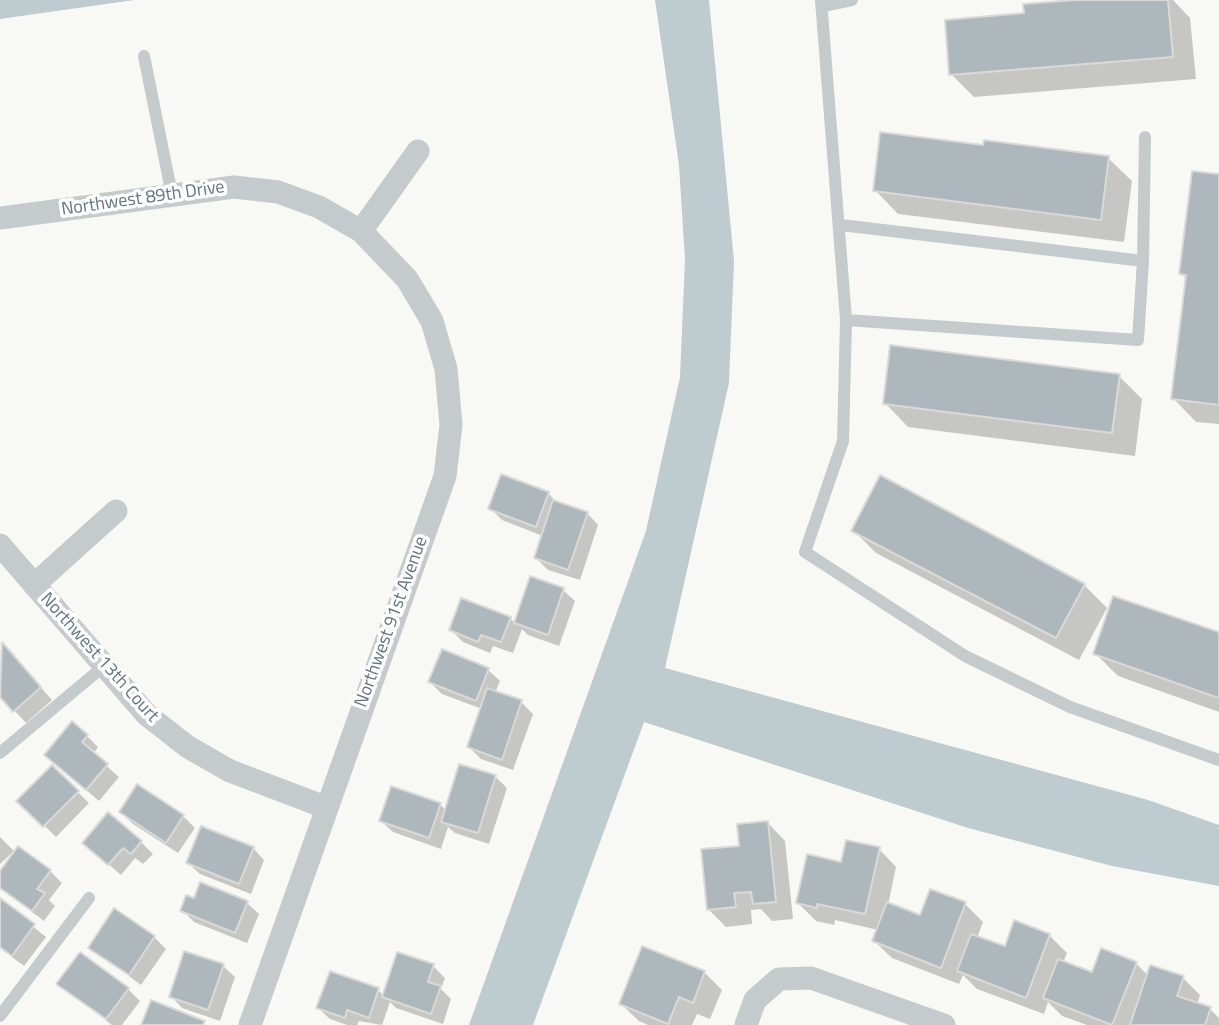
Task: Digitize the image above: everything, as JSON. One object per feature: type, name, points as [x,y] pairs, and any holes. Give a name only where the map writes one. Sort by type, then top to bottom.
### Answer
[{"type":"street","points":[[361,231],[418,151]]},
{"type":"street","name":"Northwest 89th Drive","points":[[0,218],[234,187],[278,192],[319,207],[361,231]]},
{"type":"street","name":"Northwest 91st Avenue","points":[[250,1025],[325,807],[445,476],[451,425],[446,369],[432,321],[407,279],[361,231]]},
{"type":"street","points":[[34,585],[116,511]]},
{"type":"street","name":"Northwest 13th Court","points":[[0,545],[147,715],[188,747],[230,771],[325,807]]},
{"type":"street","points":[[746,1025],[755,1000],[779,979],[811,978],[944,1025]]},
{"type":"lane","points":[[852,0],[822,3],[841,225],[846,320],[843,441],[805,552],[965,656],[1070,706],[1219,760]]},
{"type":"lane","points":[[144,56],[172,195]]},
{"type":"lane","points":[[846,320],[1138,340],[1143,261],[1144,137]]},
{"type":"lane","points":[[841,225],[1143,261]]},
{"type":"lane","points":[[0,753],[104,666]]},
{"type":"lane","points":[[0,1016],[89,898]]},
{"type":"shaded area","points":[[0,0],[134,0],[0,19]]},
{"type":"shaded area","points":[[655,0],[709,0],[734,261],[729,383],[665,668],[1148,800],[1219,825],[1219,886],[1112,866],[968,828],[644,722],[533,1025],[469,1025],[646,531],[680,377],[685,260],[679,165]]},
{"type":"building","points":[[1075,0],[1168,0],[1173,57],[949,75],[945,20],[1024,13],[1023,4]]},
{"type":"building","points":[[880,132],[983,145],[984,140],[1109,156],[1101,220],[873,191]]},
{"type":"building","points":[[1192,171],[1219,174],[1219,405],[1171,399],[1186,275],[1179,274]]},
{"type":"building","points":[[890,345],[1120,374],[1112,433],[883,404]]},
{"type":"building","points":[[501,474],[549,492],[536,527],[488,509]]},
{"type":"building","points":[[880,475],[1085,584],[1056,638],[851,531]]},
{"type":"building","points":[[553,500],[588,512],[568,570],[534,558]]},
{"type":"building","points":[[530,576],[564,588],[548,635],[514,623]]},
{"type":"building","points":[[1113,596],[1219,632],[1219,698],[1093,654]]},
{"type":"building","points":[[461,598],[511,617],[501,642],[481,635],[478,642],[449,630]]},
{"type":"building","points":[[2,642],[41,687],[13,712],[0,697]]},
{"type":"building","points":[[442,649],[489,668],[476,701],[428,682]]},
{"type":"building","points":[[487,688],[522,700],[502,760],[467,747]]},
{"type":"building","points":[[72,721],[88,735],[82,742],[108,764],[86,790],[44,755]]},
{"type":"building","points":[[459,764],[496,775],[478,833],[441,822]]},
{"type":"building","points":[[52,765],[79,791],[43,827],[16,801]]},
{"type":"building","points":[[137,784],[184,815],[166,843],[119,812]]},
{"type":"building","points":[[391,786],[441,803],[429,838],[379,821]]},
{"type":"building","points":[[108,812],[142,841],[131,854],[123,848],[108,865],[82,843]]},
{"type":"building","points":[[768,821],[776,902],[753,904],[751,892],[734,893],[736,907],[707,910],[701,849],[739,846],[737,824]]},
{"type":"building","points":[[201,826],[254,847],[239,884],[186,863]]},
{"type":"building","points":[[846,840],[880,847],[865,914],[817,904],[817,908],[796,903],[807,854],[841,862]]},
{"type":"building","points":[[18,846],[51,870],[37,889],[45,893],[32,911],[0,888],[0,871]]},
{"type":"building","points":[[200,882],[248,901],[235,933],[180,911],[186,895],[194,898]]},
{"type":"building","points":[[930,889],[966,902],[941,968],[872,941],[887,902],[920,915]]},
{"type":"building","points":[[0,898],[35,924],[12,956],[0,947]]},
{"type":"building","points":[[114,908],[155,936],[129,975],[88,948]]},
{"type":"building","points":[[1014,920],[1050,934],[1026,998],[957,971],[971,934],[1005,946]]},
{"type":"building","points":[[642,946],[705,971],[693,1003],[679,997],[668,1024],[619,1004]]},
{"type":"building","points":[[1101,948],[1137,962],[1112,1025],[1043,998],[1058,959],[1092,972]]},
{"type":"building","points":[[184,951],[224,964],[208,1010],[169,997]]},
{"type":"building","points":[[80,952],[129,988],[106,1019],[56,984]]},
{"type":"building","points":[[397,952],[434,964],[428,982],[441,986],[431,1014],[382,997]]},
{"type":"building","points":[[1150,965],[1184,976],[1177,996],[1211,1007],[1205,1025],[1130,1025]]},
{"type":"building","points":[[330,971],[379,988],[369,1018],[347,1010],[345,1018],[316,1008]]},
{"type":"building","points":[[151,1000],[205,1021],[203,1025],[141,1025]]}]
